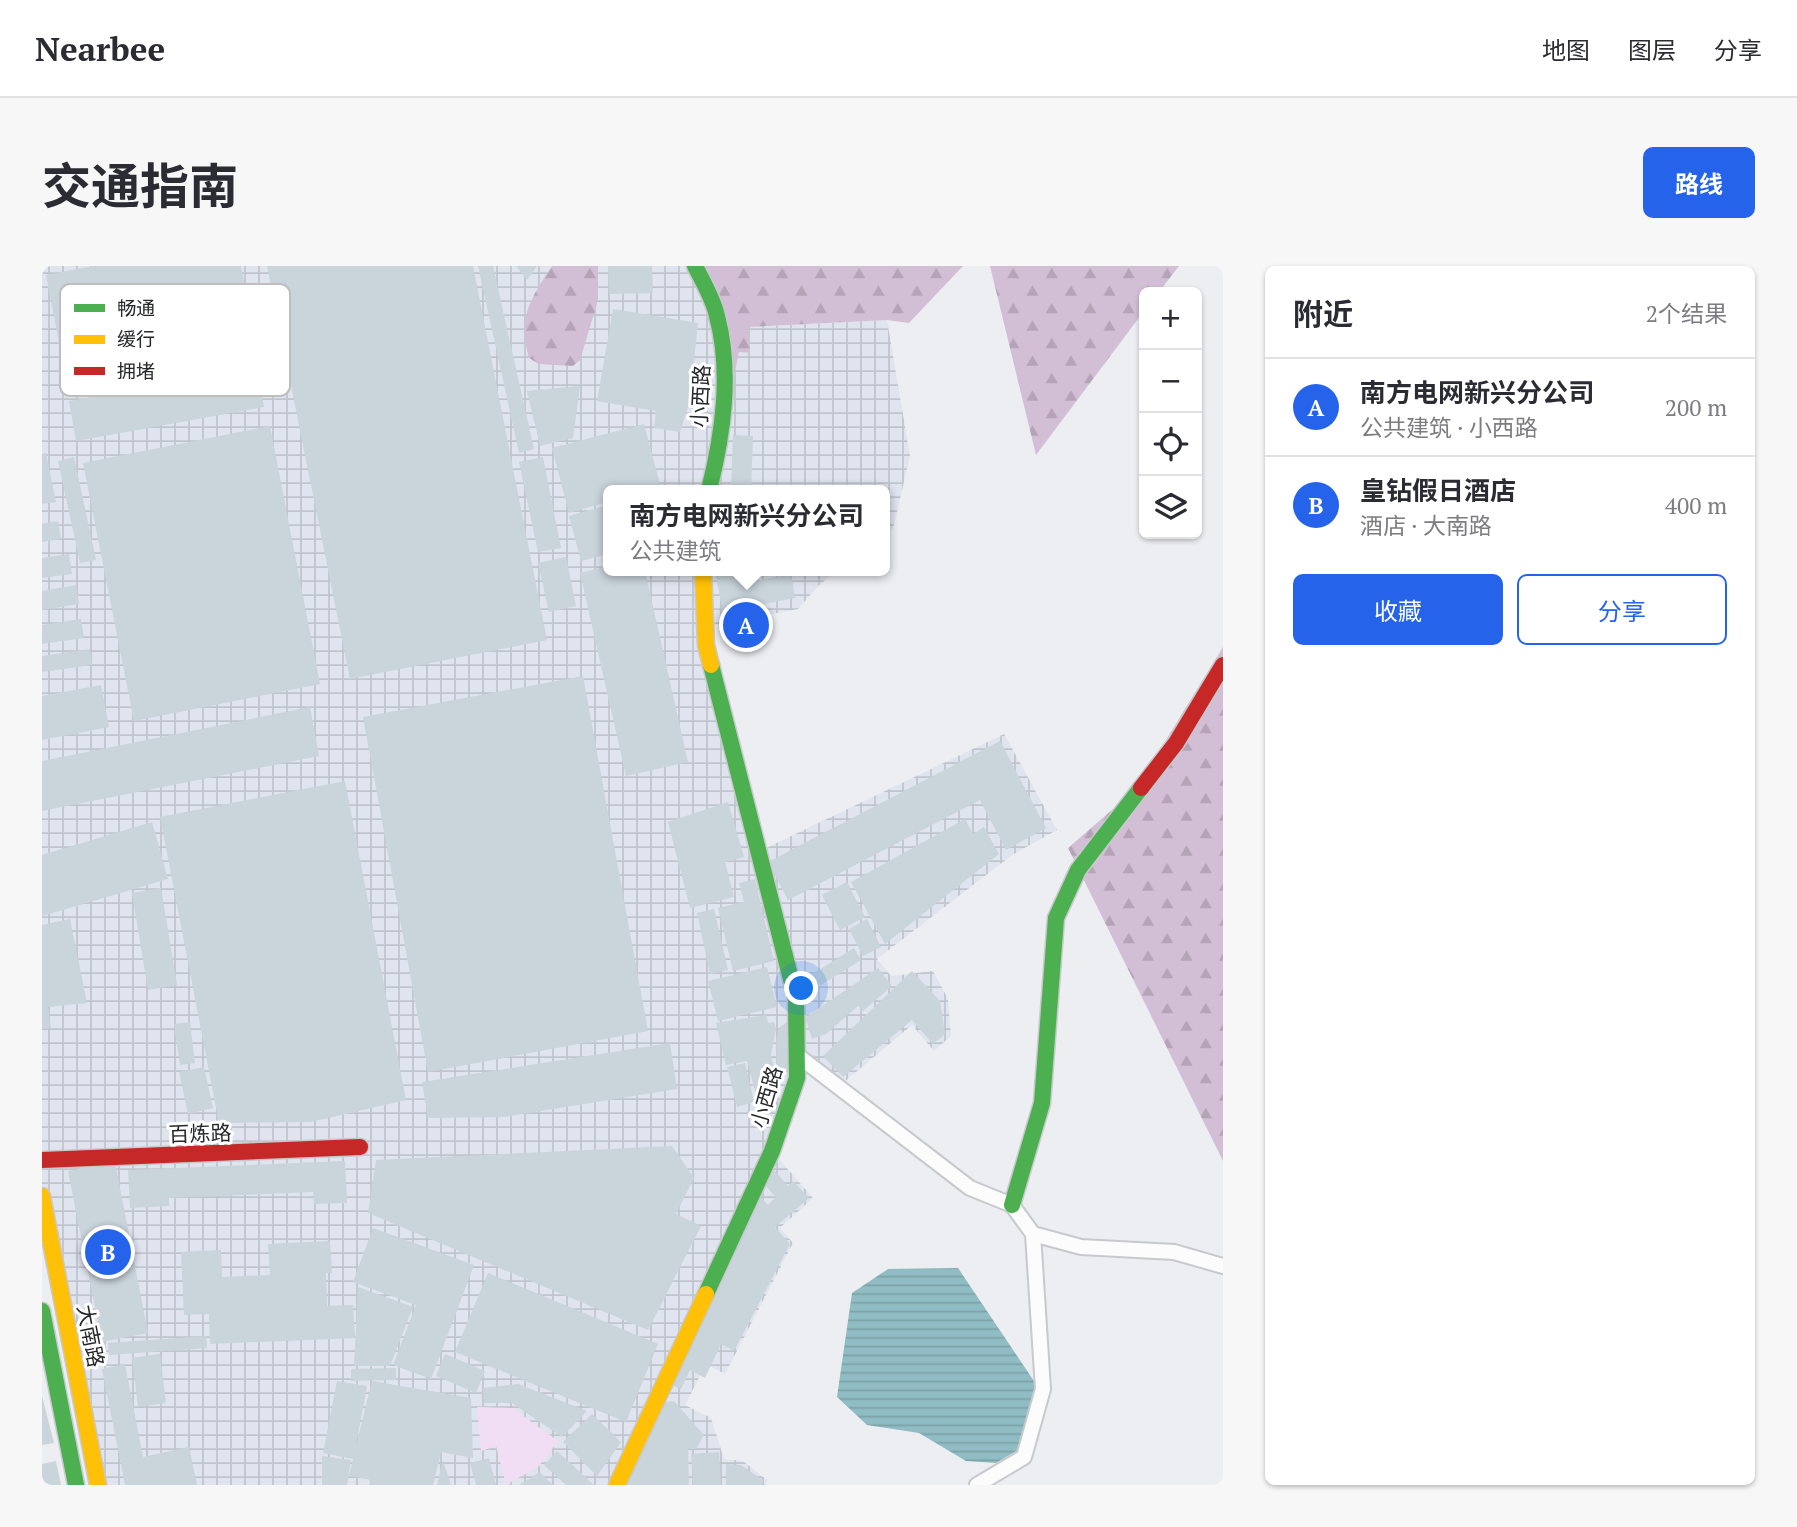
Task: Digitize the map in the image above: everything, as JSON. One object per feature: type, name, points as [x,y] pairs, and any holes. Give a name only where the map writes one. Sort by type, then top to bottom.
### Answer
[{"type":"street","name":"小西路","points":[[695,266],[716,313],[726,370],[717,461],[710,485]]},
{"type":"street","name":"小西路","points":[[617,1485],[772,1151],[797,1077],[796,999],[706,645],[703,576]]},
{"type":"street","points":[[1012,1205],[1042,1102],[1056,918],[1077,870],[1175,743],[1223,665]]},
{"type":"street","points":[[797,1055],[970,1188],[1012,1205],[1033,1234],[1043,1390],[1024,1457],[977,1485]]},
{"type":"street","name":"百炼路","points":[[42,1160],[360,1147]]},
{"type":"street","name":"大南路","points":[[42,1196],[98,1485]]},
{"type":"street","points":[[1033,1234],[1081,1247],[1174,1251],[1223,1266]]},
{"type":"street","name":"大南路","points":[[42,1311],[76,1485]]},
{"type":"shaded area","points":[[42,266],[695,266],[716,313],[719,451],[739,351],[749,353],[747,327],[887,320],[910,456],[893,529],[890,531],[890,485],[603,485],[603,576],[831,576],[798,609],[705,627],[760,851],[1004,734],[1057,830],[1012,855],[877,959],[891,976],[933,971],[948,999],[951,1036],[934,1051],[912,1025],[843,1083],[820,1063],[805,1057],[772,1151],[813,1198],[780,1228],[793,1243],[725,1374],[706,1364],[685,1405],[711,1418],[724,1459],[743,1461],[767,1480],[766,1485],[98,1485],[42,1196]]},
{"type":"shaded area","points":[[477,1407],[512,1408],[558,1441],[539,1466],[506,1485],[496,1446],[481,1451]]},
{"type":"green space","points":[[552,266],[598,266],[598,300],[580,360],[573,366],[539,364],[529,358],[526,344],[525,320],[528,309]]},
{"type":"green space","points":[[695,266],[963,266],[909,323],[887,320],[748,327],[750,353],[739,352],[717,461],[726,371]]},
{"type":"green space","points":[[990,266],[1179,266],[1163,287],[1139,287],[1139,318],[1036,455]]},
{"type":"green space","points":[[1223,647],[1223,1161],[1068,848],[1136,789]]},
{"type":"water","points":[[958,1268],[1036,1384],[1028,1444],[996,1463],[966,1461],[919,1433],[867,1425],[837,1397],[852,1293],[888,1269]]},
{"type":"building","points":[[93,266],[241,266],[245,284],[60,284],[60,348],[46,275]]},
{"type":"building","points":[[267,266],[473,266],[547,640],[350,679],[290,380],[290,284],[271,284]]},
{"type":"building","points":[[478,266],[493,266],[534,449],[519,453]]},
{"type":"building","points":[[516,266],[537,266],[527,280]]},
{"type":"building","points":[[608,266],[652,266],[653,293],[609,294]]},
{"type":"building","points":[[613,309],[698,323],[690,400],[680,432],[654,428],[656,411],[597,401]]},
{"type":"building","points":[[580,386],[573,438],[540,446],[527,391]]},
{"type":"building","points":[[97,396],[262,396],[264,407],[76,441],[69,401]]},
{"type":"building","points":[[644,424],[660,485],[603,485],[603,503],[569,513],[552,448]]},
{"type":"building","points":[[270,426],[320,684],[134,721],[83,463]]},
{"type":"building","points":[[733,435],[753,436],[751,485],[731,485]]},
{"type":"building","points":[[46,453],[56,502],[42,504],[42,454]]},
{"type":"building","points":[[74,457],[96,560],[80,563],[58,461]]},
{"type":"building","points":[[543,457],[561,548],[538,552],[519,462]]},
{"type":"building","points":[[603,506],[603,555],[581,561],[569,516]]},
{"type":"building","points":[[58,521],[61,539],[42,542],[42,524]]},
{"type":"building","points":[[69,554],[72,574],[42,578],[42,558]]},
{"type":"building","points":[[566,557],[576,606],[549,612],[538,563]]},
{"type":"building","points":[[603,567],[603,576],[646,576],[688,762],[626,776],[580,573]]},
{"type":"building","points":[[716,576],[745,576],[746,583],[791,576],[795,598],[723,612]]},
{"type":"building","points":[[76,585],[79,604],[42,610],[42,591]]},
{"type":"building","points":[[81,619],[84,638],[42,644],[42,625]]},
{"type":"building","points":[[90,649],[92,665],[42,672],[42,656]]},
{"type":"building","points":[[583,676],[648,1031],[428,1072],[363,717]]},
{"type":"building","points":[[101,685],[109,727],[42,740],[42,696]]},
{"type":"building","points":[[310,707],[319,756],[42,811],[42,761]]},
{"type":"building","points":[[1000,741],[1046,828],[1006,850],[980,800],[788,900],[768,862]]},
{"type":"building","points":[[345,781],[406,1100],[311,1122],[219,1123],[160,817]]},
{"type":"building","points":[[728,802],[744,857],[725,862],[734,897],[690,908],[668,822]]},
{"type":"building","points":[[965,819],[973,834],[984,827],[999,854],[885,944],[851,882]]},
{"type":"building","points":[[152,822],[168,879],[42,916],[42,855]]},
{"type":"building","points":[[755,879],[774,961],[733,971],[718,908],[744,902],[739,883]]},
{"type":"building","points":[[847,882],[865,917],[840,930],[822,895]]},
{"type":"building","points":[[161,888],[177,985],[148,990],[132,893]]},
{"type":"building","points":[[714,909],[728,970],[710,974],[697,913]]},
{"type":"building","points":[[70,919],[87,1003],[48,1007],[51,1028],[42,1029],[42,925]]},
{"type":"building","points":[[867,919],[881,947],[863,956],[849,929]]},
{"type":"building","points":[[854,948],[861,960],[813,990],[806,978]]},
{"type":"building","points":[[767,967],[777,1007],[718,1021],[708,981]]},
{"type":"building","points":[[878,968],[892,986],[863,1011],[858,1006],[826,1034],[812,1039],[805,1018]]},
{"type":"building","points":[[912,971],[940,1001],[945,1034],[933,1044],[912,1020],[843,1077],[823,1056]]},
{"type":"building","points":[[766,1015],[768,1023],[774,1022],[776,1029],[771,1055],[775,1076],[771,1098],[758,1102],[747,1061],[726,1065],[716,1023]]},
{"type":"building","points":[[791,1019],[791,1070],[777,1072],[776,1043],[779,1028]]},
{"type":"building","points":[[190,1022],[195,1063],[180,1065],[174,1024]]},
{"type":"building","points":[[670,1043],[677,1089],[504,1117],[428,1118],[422,1082]]},
{"type":"building","points":[[745,1063],[754,1102],[737,1107],[727,1067]]},
{"type":"building","points":[[204,1067],[213,1108],[188,1114],[179,1072]]},
{"type":"building","points":[[672,1146],[694,1178],[676,1214],[701,1226],[648,1330],[368,1213],[376,1160]]},
{"type":"building","points":[[345,1161],[347,1203],[314,1204],[313,1192],[169,1198],[169,1206],[130,1208],[128,1170]]},
{"type":"building","points":[[115,1162],[148,1333],[102,1342],[68,1171]]},
{"type":"building","points":[[774,1170],[788,1186],[793,1181],[809,1198],[775,1227],[790,1244],[734,1351],[721,1344],[705,1378],[690,1370],[681,1389],[667,1383],[758,1194],[768,1205],[776,1197],[761,1181]]},
{"type":"building","points":[[373,1228],[474,1265],[431,1379],[393,1365],[416,1305],[353,1282]]},
{"type":"building","points":[[330,1241],[332,1273],[326,1273],[327,1306],[353,1305],[355,1338],[210,1344],[209,1314],[184,1315],[181,1252],[221,1250],[222,1277],[270,1275],[268,1244]]},
{"type":"building","points":[[488,1273],[658,1344],[626,1422],[455,1352]]},
{"type":"building","points":[[358,1287],[413,1307],[390,1366],[354,1366]]},
{"type":"building","points":[[206,1336],[207,1348],[109,1355],[108,1343]]},
{"type":"building","points":[[160,1354],[166,1403],[138,1407],[132,1358]]},
{"type":"building","points":[[445,1354],[485,1371],[476,1393],[436,1376]]},
{"type":"building","points":[[125,1364],[143,1457],[189,1447],[197,1485],[125,1485],[102,1369]]},
{"type":"building","points":[[396,1368],[396,1380],[351,1381],[351,1369]]},
{"type":"building","points":[[337,1381],[367,1386],[355,1450],[372,1381],[471,1398],[473,1458],[441,1452],[433,1485],[369,1485],[371,1480],[349,1476],[353,1459],[323,1453]]},
{"type":"building","points":[[518,1384],[587,1411],[562,1437],[512,1403],[484,1403],[483,1388]]},
{"type":"building","points":[[42,1396],[54,1443],[42,1445]]},
{"type":"building","points":[[674,1401],[704,1435],[696,1449],[688,1449],[689,1485],[621,1485],[658,1403]]},
{"type":"building","points":[[592,1414],[621,1442],[597,1476],[563,1442]]},
{"type":"building","points":[[557,1451],[594,1485],[566,1485],[544,1465]]},
{"type":"building","points":[[719,1452],[721,1485],[693,1485],[691,1454]]},
{"type":"building","points":[[322,1456],[351,1460],[347,1485],[322,1485]]},
{"type":"building","points":[[489,1458],[496,1485],[476,1485],[470,1463]]},
{"type":"building","points":[[443,1460],[451,1485],[437,1485]]},
{"type":"building","points":[[56,1461],[61,1485],[42,1485],[42,1464]]},
{"type":"building","points":[[726,1464],[741,1465],[763,1480],[762,1485],[726,1485]]},
{"type":"building","points":[[540,1472],[553,1485],[519,1485]]},
{"type":"traffic: fast","points":[[695,266],[715,309],[724,359],[722,425],[710,485]]},
{"type":"traffic: fast","points":[[706,1294],[772,1151],[797,1078],[796,999],[711,665]]},
{"type":"traffic: fast","points":[[1012,1205],[1042,1103],[1056,918],[1078,870],[1141,788]]},
{"type":"traffic: fast","points":[[42,1311],[76,1485]]},
{"type":"traffic: slow","points":[[703,576],[706,645],[711,665]]},
{"type":"traffic: slow","points":[[42,1196],[98,1485]]},
{"type":"traffic: slow","points":[[617,1485],[706,1294]]},
{"type":"traffic: jam","points":[[1141,788],[1176,743],[1223,665]]},
{"type":"traffic: jam","points":[[42,1160],[360,1147]]},
{"type":"place","name":"南方电网新兴分公司","points":[[746,625]]},
{"type":"place","name":"皇钻假日酒店","points":[[108,1252]]}]
